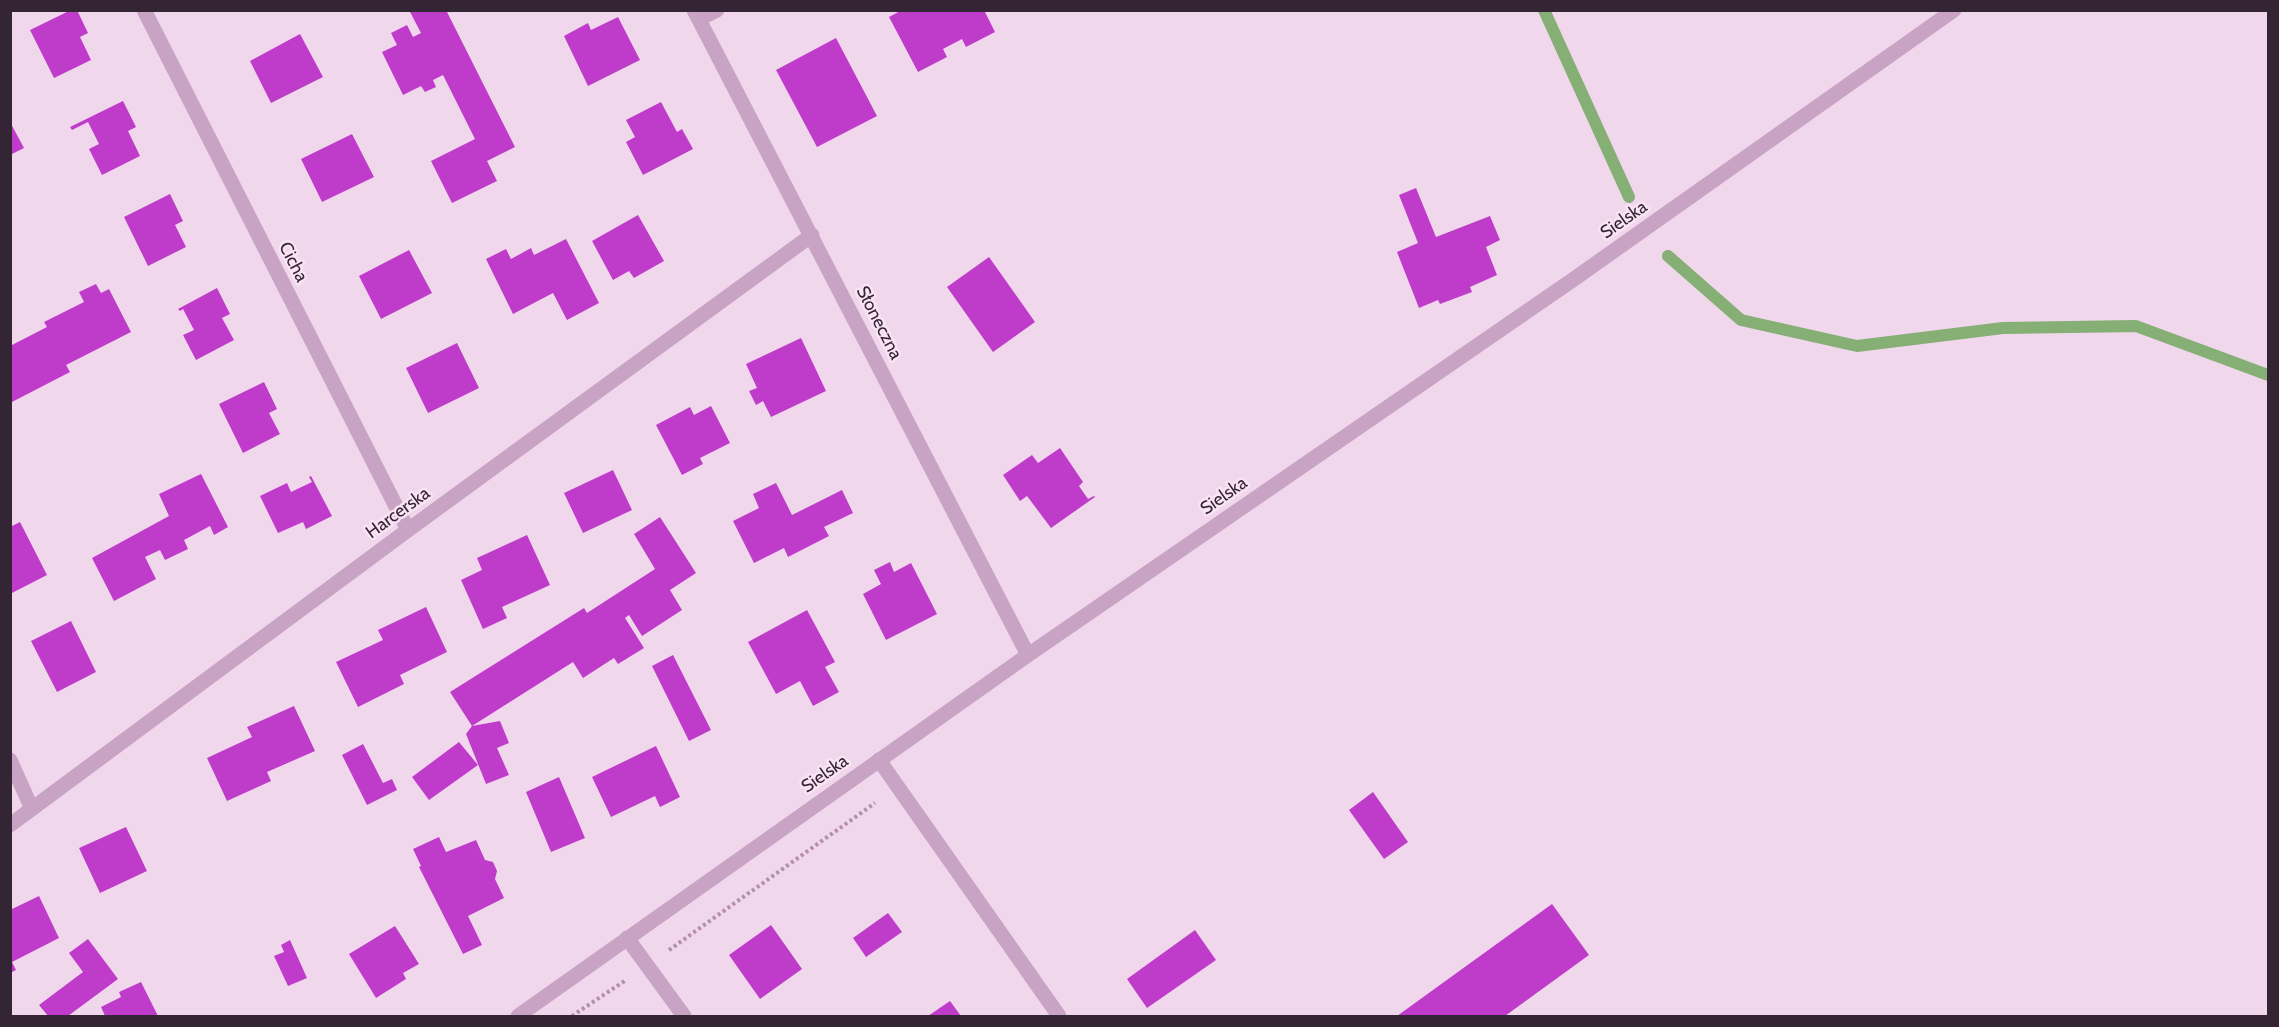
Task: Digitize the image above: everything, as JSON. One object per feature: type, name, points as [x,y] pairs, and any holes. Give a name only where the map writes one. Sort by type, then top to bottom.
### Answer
[{"type":"street","name":"Cicha","points":[[144,10],[408,530]]},
{"type":"street","points":[[696,15],[717,10]]},
{"type":"street","name":"Sielska","points":[[518,1017],[1028,655],[1574,279],[1954,10]]},
{"type":"street","name":"Słoneczna","points":[[696,15],[1028,655]]},
{"type":"street","name":"Harcerska","points":[[10,825],[812,235]]},
{"type":"street","points":[[10,760],[32,809]]},
{"type":"street","points":[[879,760],[1059,1017]]},
{"type":"street","points":[[627,938],[684,1017]]},
{"type":"building","points":[[71,10],[77,10],[88,33],[80,37],[91,60],[54,78],[30,30]]},
{"type":"building","points":[[409,10],[446,10],[515,147],[487,161],[497,181],[452,203],[431,161],[475,139],[443,75],[433,80],[436,87],[425,92],[421,86],[403,95],[382,52],[397,45],[391,33],[407,25],[413,37],[421,33]]},
{"type":"building","points":[[902,10],[984,10],[995,32],[966,47],[962,39],[943,49],[947,57],[918,72],[889,17]]},
{"type":"building","points":[[618,17],[640,60],[588,86],[564,36],[588,23],[591,30]]},
{"type":"building","points":[[300,34],[323,77],[271,103],[250,61]]},
{"type":"building","points":[[836,38],[877,116],[817,147],[776,70]]},
{"type":"building","points":[[123,101],[136,127],[128,131],[140,156],[102,175],[89,149],[99,144],[88,122],[72,130],[70,127]]},
{"type":"building","points":[[661,102],[677,132],[682,129],[693,149],[643,175],[626,142],[635,137],[626,120]]},
{"type":"building","points":[[10,122],[24,148],[10,155]]},
{"type":"building","points":[[352,134],[374,177],[322,202],[301,159]]},
{"type":"building","points":[[1416,188],[1436,237],[1490,216],[1500,240],[1486,247],[1497,275],[1470,287],[1472,292],[1440,304],[1438,300],[1419,308],[1397,252],[1418,243],[1399,195]]},
{"type":"building","points":[[170,194],[183,221],[175,225],[186,247],[148,266],[124,217]]},
{"type":"building","points":[[638,215],[664,261],[634,278],[629,271],[613,280],[592,241]]},
{"type":"building","points":[[566,239],[599,303],[567,320],[553,293],[513,314],[486,259],[506,249],[511,259],[531,248],[534,255]]},
{"type":"building","points":[[409,250],[432,293],[381,319],[359,276]]},
{"type":"building","points":[[989,257],[1035,322],[993,352],[947,287]]},
{"type":"building","points":[[96,284],[101,293],[109,289],[131,332],[66,365],[70,372],[12,402],[10,346],[47,327],[44,322],[84,302],[79,292]]},
{"type":"building","points":[[217,288],[230,314],[222,318],[234,340],[196,360],[183,335],[194,330],[183,309],[180,311],[178,309]]},
{"type":"building","points":[[801,338],[826,391],[771,417],[763,401],[756,405],[749,391],[757,388],[746,364]]},
{"type":"building","points":[[457,343],[479,388],[428,413],[406,368]]},
{"type":"building","points":[[264,382],[277,409],[269,413],[280,434],[243,453],[219,404]]},
{"type":"building","points":[[711,406],[730,443],[700,458],[703,464],[682,475],[656,425],[690,407],[694,415]]},
{"type":"building","points":[[1060,448],[1083,482],[1079,486],[1088,499],[1095,497],[1051,528],[1027,496],[1020,501],[1003,475],[1032,455],[1038,463]]},
{"type":"building","points":[[613,470],[632,510],[583,533],[564,493]]},
{"type":"building","points":[[201,474],[228,527],[214,535],[210,526],[184,540],[188,549],[165,560],[160,550],[145,557],[156,579],[114,601],[92,558],[169,516],[159,494]]},
{"type":"building","points":[[311,476],[332,516],[306,529],[303,522],[278,533],[260,496],[287,483],[291,492],[312,482],[309,477]]},
{"type":"building","points":[[776,483],[792,515],[842,490],[853,513],[824,527],[829,536],[788,557],[784,548],[754,563],[733,521],[759,508],[753,494]]},
{"type":"building","points":[[660,517],[696,573],[670,590],[682,610],[642,636],[629,615],[625,618],[644,648],[618,664],[614,658],[583,678],[573,662],[472,726],[450,692],[584,608],[587,613],[655,569],[634,534]]},
{"type":"building","points":[[20,522],[47,575],[10,594],[10,527]]},
{"type":"building","points":[[527,535],[550,585],[502,607],[507,618],[483,629],[461,580],[482,570],[477,558]]},
{"type":"building","points":[[890,562],[894,572],[911,563],[937,614],[886,640],[863,594],[881,584],[874,570]]},
{"type":"building","points":[[426,607],[447,652],[400,675],[404,684],[358,707],[336,662],[383,640],[378,630]]},
{"type":"building","points":[[807,610],[835,662],[825,667],[839,692],[813,706],[800,681],[776,694],[748,642]]},
{"type":"building","points":[[71,621],[96,672],[57,692],[31,641]]},
{"type":"building","points":[[673,655],[711,730],[689,741],[652,666]]},
{"type":"building","points":[[294,706],[315,751],[267,772],[271,781],[227,801],[207,758],[252,737],[247,727]]},
{"type":"building","points":[[500,721],[509,743],[497,748],[509,775],[486,784],[466,734],[472,726]]},
{"type":"building","points":[[459,742],[478,765],[429,800],[412,777]]},
{"type":"building","points":[[363,744],[383,783],[392,779],[397,790],[367,805],[342,755]]},
{"type":"building","points":[[656,746],[680,797],[660,807],[655,796],[611,817],[592,777]]},
{"type":"building","points":[[559,777],[585,838],[551,852],[526,792]]},
{"type":"building","points":[[1373,792],[1408,842],[1384,859],[1349,810]]},
{"type":"building","points":[[126,827],[147,871],[100,893],[79,848]]},
{"type":"building","points":[[439,837],[446,852],[476,840],[485,860],[493,862],[497,871],[495,879],[504,898],[468,916],[482,945],[463,954],[419,867],[421,866],[413,849]]},
{"type":"building","points":[[39,896],[59,938],[12,962],[16,970],[10,973],[10,910]]},
{"type":"building","points":[[1552,904],[1589,955],[1505,1016],[1397,1016]]},
{"type":"building","points":[[888,913],[902,932],[866,957],[853,938]]},
{"type":"building","points":[[771,925],[802,969],[760,999],[729,955]]},
{"type":"building","points":[[395,926],[419,964],[403,973],[406,979],[376,998],[349,954]]},
{"type":"building","points":[[1195,930],[1216,960],[1147,1008],[1127,979]]},
{"type":"building","points":[[88,939],[118,979],[68,1016],[48,1016],[39,1005],[83,972],[69,953]]},
{"type":"building","points":[[290,940],[307,978],[288,986],[274,956],[284,952],[281,945]]},
{"type":"building","points":[[141,982],[158,1016],[105,1016],[101,1007],[121,997],[119,992]]},
{"type":"building","points":[[950,1001],[961,1016],[928,1016]]},
{"type":"waterway","points":[[1544,10],[1629,197]]},
{"type":"waterway","points":[[1668,256],[1741,320],[1857,346],[2003,328],[2136,326],[2268,375]]}]
